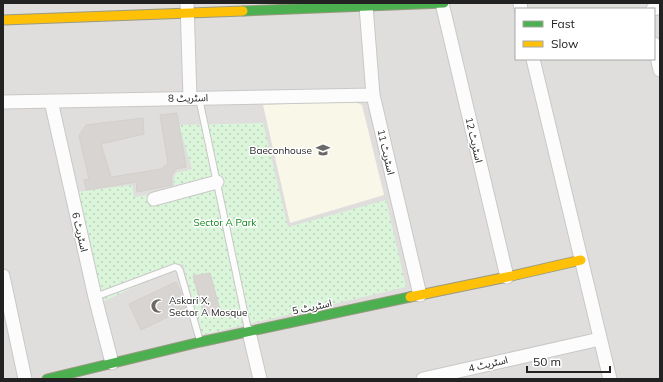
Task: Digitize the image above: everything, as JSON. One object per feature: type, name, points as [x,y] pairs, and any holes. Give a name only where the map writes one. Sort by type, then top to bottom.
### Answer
[{"type":"street","points":[[3,20],[188,8],[366,6],[443,3]]},
{"type":"street","name":"اسٹریٹ 12","points":[[443,3],[507,277]]},
{"type":"street","name":"اسٹریٹ 11","points":[[366,6],[373,95],[420,295]]},
{"type":"street","points":[[188,8],[195,98]]},
{"type":"street","points":[[655,48],[660,70]]},
{"type":"street","points":[[533,60],[610,379]]},
{"type":"street","name":"اسٹریٹ 8","points":[[3,102],[373,95]]},
{"type":"street","name":"اسٹریٹ 6","points":[[51,101],[95,297],[112,363]]},
{"type":"street","points":[[154,199],[217,182]]},
{"type":"street","name":"اسٹریٹ 5","points":[[47,379],[200,342],[581,260]]},
{"type":"street","points":[[3,276],[25,379]]},
{"type":"street","points":[[249,332],[260,379]]},
{"type":"street","name":"اسٹریٹ 4","points":[[423,379],[600,339]]},
{"type":"lane","points":[[195,98],[217,182],[249,332]]},
{"type":"lane","points":[[95,297],[178,268],[200,342]]},
{"type":"shaded area","points":[[3,3],[660,3],[660,379],[3,379]]},
{"type":"shaded area","name":"Baeconhouse","points":[[353,101],[362,105],[384,195],[290,223],[263,105]]},
{"type":"green space","name":"Sector A Park","points":[[263,123],[288,227],[386,200],[406,287],[202,335],[183,264],[102,302],[77,192],[132,185],[134,197],[174,191],[174,178],[176,173],[192,169],[179,125]]},
{"type":"building","points":[[177,113],[186,167],[176,169],[171,176],[172,185],[137,192],[136,182],[86,190],[84,180],[89,179],[79,136],[86,125],[143,118],[144,134],[101,144],[111,177],[162,169],[168,163],[160,115]]},
{"type":"building","points":[[210,273],[220,310],[204,315],[193,276]]},
{"type":"building","name":"Askari X, Sector A Mosque","points":[[176,282],[186,308],[141,330],[129,304]]},
{"type":"traffic: fast","points":[[243,11],[444,3]]},
{"type":"traffic: fast","points":[[47,379],[200,342],[410,297]]},
{"type":"traffic: slow","points":[[3,20],[243,11]]},
{"type":"traffic: slow","points":[[410,297],[581,260]]},
{"type":"place","name":"Baeconhouse","points":[[323,150]]},
{"type":"place","name":"Askari X, Sector A Mosque","points":[[158,306]]}]
